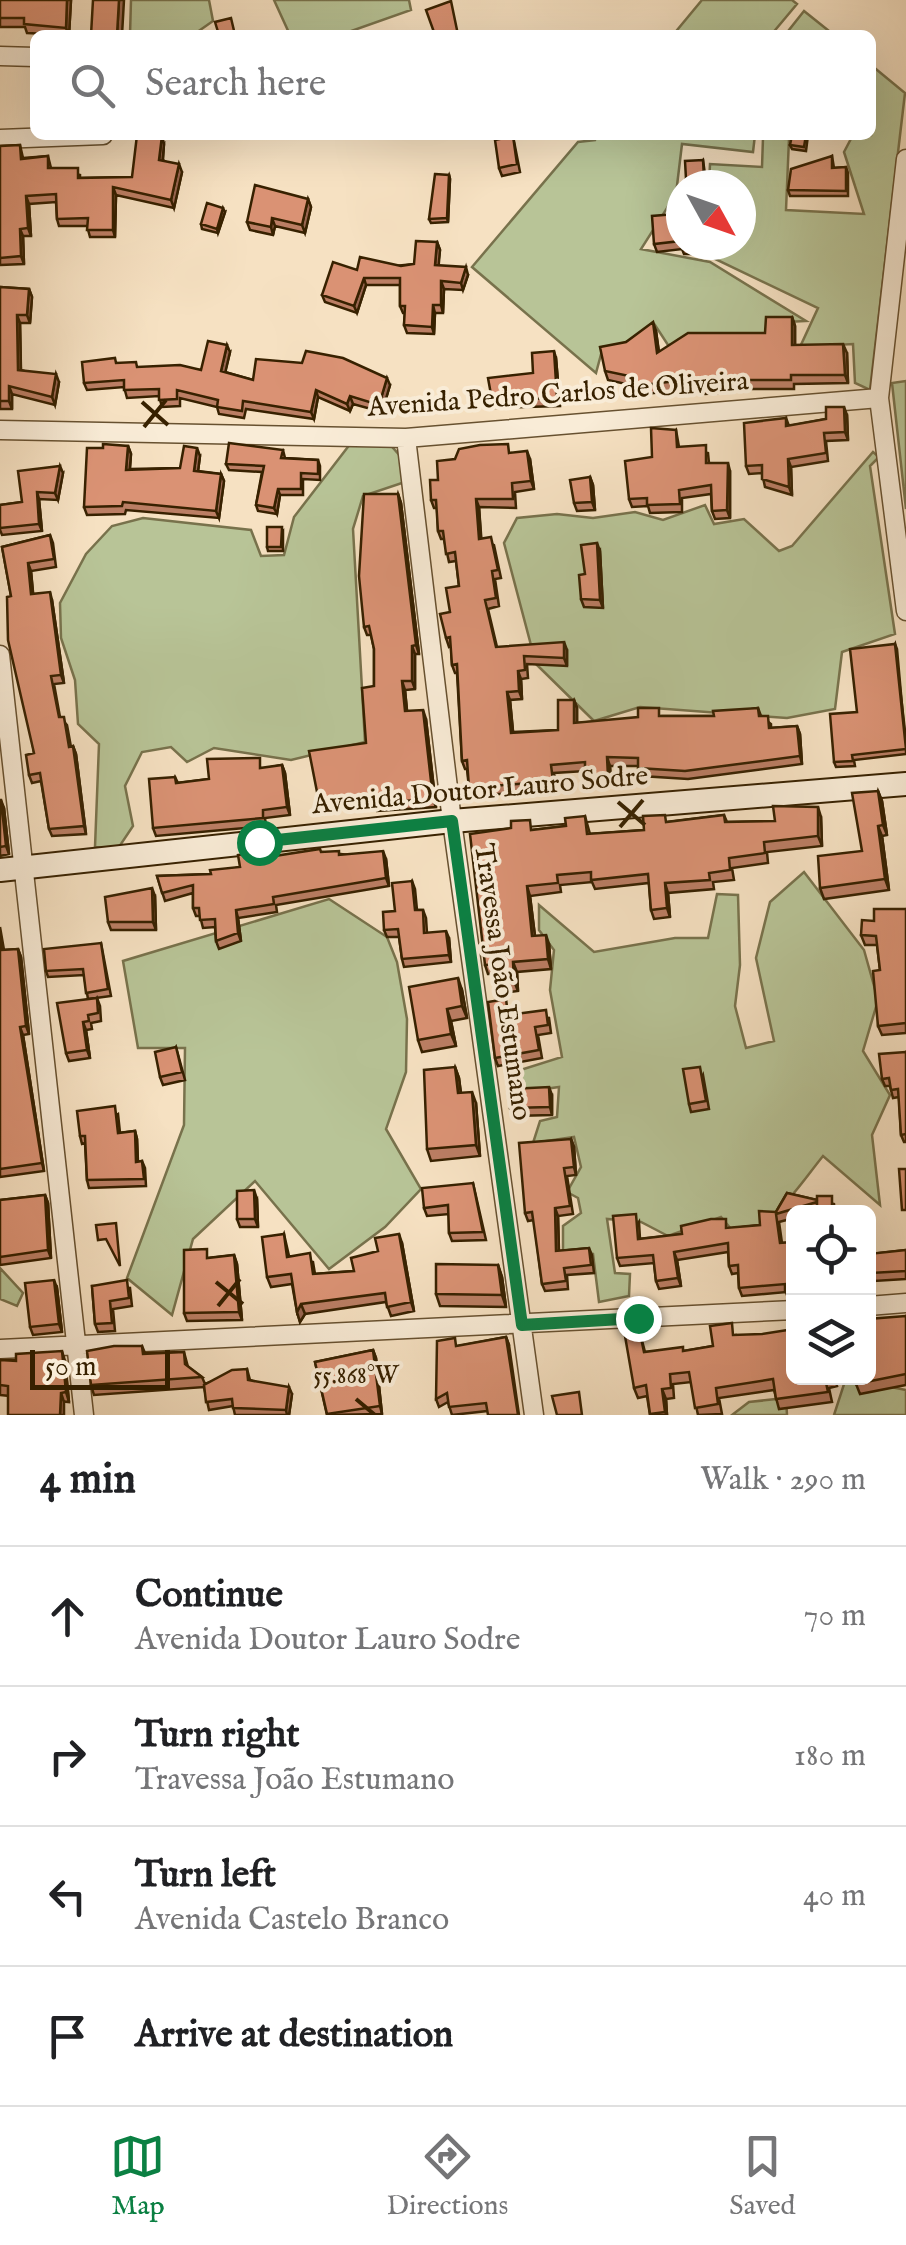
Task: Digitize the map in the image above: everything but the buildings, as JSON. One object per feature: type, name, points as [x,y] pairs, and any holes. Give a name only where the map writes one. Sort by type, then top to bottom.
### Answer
[{"type":"street","points":[[0,56],[30,58]]},
{"type":"street","points":[[0,140],[30,139]]},
{"type":"street","points":[[906,159],[879,398],[906,611]]},
{"type":"street","name":"Avenida Pedro Carlos de Oliveira","points":[[0,430],[406,438],[879,398]]},
{"type":"street","name":"Travessa João Estumano","points":[[406,438],[452,821],[534,1415]]},
{"type":"street","points":[[0,655],[27,867],[84,1415]]},
{"type":"street","name":"Avenida Doutor Lauro Sodre","points":[[0,870],[452,821],[906,784]]},
{"type":"street","points":[[876,1306],[906,1304]]},
{"type":"street","points":[[0,1348],[786,1310]]},
{"type":"green space","points":[[131,0],[209,0],[213,21],[200,30],[130,30]]},
{"type":"green space","points":[[274,0],[409,0],[411,10],[354,30],[288,30]]},
{"type":"green space","points":[[702,0],[792,0],[797,4],[775,30],[677,30]]},
{"type":"green space","points":[[804,11],[828,30],[789,30]]},
{"type":"green space","points":[[876,69],[905,93],[870,390],[855,383],[853,344],[800,347],[818,308],[717,260],[756,260],[756,170],[710,170],[710,164],[762,167],[763,140],[789,140],[786,210],[864,214],[844,152],[850,140],[876,140]]},
{"type":"green space","points":[[754,140],[753,152],[682,144],[679,170],[666,170],[666,210],[641,249],[666,254],[666,260],[710,262],[806,321],[767,323],[767,341],[668,345],[655,325],[625,345],[603,347],[596,373],[472,267],[578,142]]},
{"type":"green space","points":[[906,381],[906,509],[892,383]]},
{"type":"green space","points":[[354,439],[386,440],[401,457],[411,480],[363,496],[353,529],[365,742],[291,760],[214,748],[187,762],[171,747],[142,752],[125,786],[133,826],[117,850],[95,847],[99,744],[78,724],[75,680],[61,638],[60,603],[86,554],[112,526],[143,518],[251,530],[261,556],[284,555],[294,517]]},
{"type":"green space","points":[[873,452],[879,457],[870,466],[895,634],[842,652],[835,709],[787,718],[640,707],[594,721],[536,664],[504,543],[517,518],[557,514],[593,518],[635,512],[663,520],[705,505],[714,524],[744,519],[779,551],[792,546]]},
{"type":"green space","points":[[804,872],[864,950],[878,1000],[863,1051],[890,1095],[872,1135],[880,1205],[823,1156],[775,1214],[737,1236],[721,1217],[668,1236],[641,1222],[607,1219],[615,1273],[630,1274],[629,1296],[599,1302],[593,1254],[563,1253],[563,1226],[581,1213],[578,1198],[567,1192],[581,1167],[574,1137],[533,1143],[540,1121],[557,1117],[559,1087],[509,1094],[511,1073],[562,1057],[550,990],[554,950],[539,930],[539,905],[594,952],[675,938],[708,938],[717,894],[738,895],[740,965],[735,1006],[746,1048],[774,1041],[756,958],[770,902]]},
{"type":"green space","points":[[329,899],[387,937],[397,962],[407,1019],[406,1072],[386,1129],[421,1189],[385,1227],[329,1269],[255,1181],[193,1239],[172,1315],[127,1278],[184,1125],[185,1048],[138,1048],[123,961]]},
{"type":"green space","points":[[0,1268],[23,1293],[17,1306],[0,1299]]},
{"type":"green space","points":[[876,1384],[906,1390],[906,1415],[834,1415],[844,1385]]},
{"type":"green space","points":[[786,1398],[787,1415],[732,1415],[749,1402]]},
{"type":"route","points":[[259,842],[452,821],[522,1325],[638,1318]]}]
